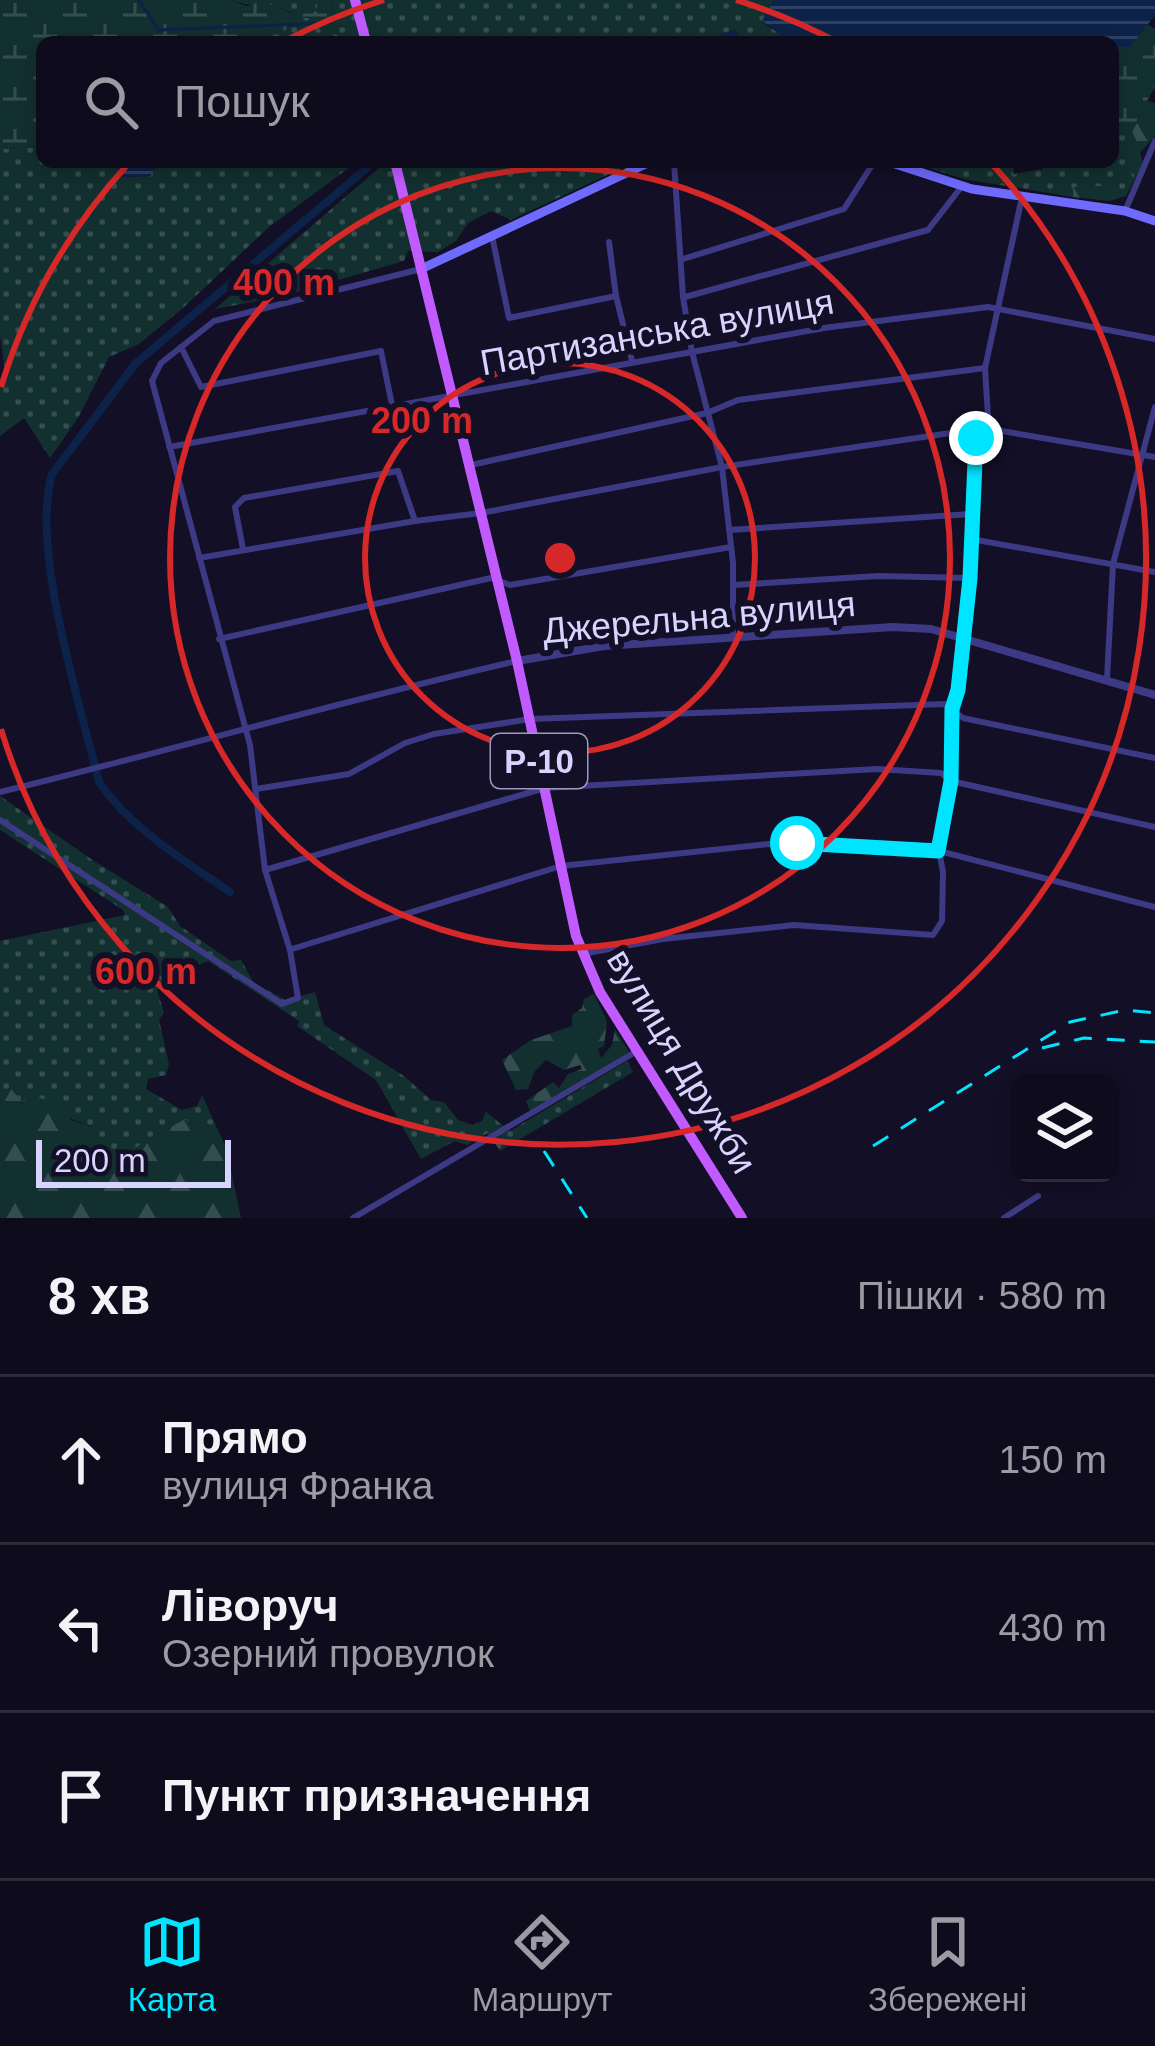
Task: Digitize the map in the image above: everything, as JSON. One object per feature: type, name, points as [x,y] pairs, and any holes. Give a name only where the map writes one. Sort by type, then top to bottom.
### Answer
[{"type":"main road","points":[[356,0],[365,36]]},
{"type":"main road","name":"вулиця Дружби","points":[[396,168],[517,661],[582,954],[600,992],[742,1218]]},
{"type":"main road","points":[[421,269],[637,168]]},
{"type":"main road","points":[[907,168],[962,186],[1125,211],[1155,221]]},
{"type":"street","points":[[1125,211],[1155,141]]},
{"type":"street","points":[[674,168],[683,297],[722,467],[734,585],[733,637]]},
{"type":"street","points":[[681,260],[844,209],[870,168]]},
{"type":"street","points":[[683,297],[928,230],[962,186]]},
{"type":"street","points":[[582,954],[663,939],[794,926],[933,935],[943,921],[938,851],[951,781],[952,709],[970,578],[976,438],[988,416],[985,368],[1022,197]]},
{"type":"street","points":[[492,236],[509,317],[616,296]]},
{"type":"street","points":[[608,242],[632,363]]},
{"type":"street","points":[[0,820],[282,1004],[298,998],[290,950],[265,870],[246,731],[152,381],[161,363],[214,321],[421,269]]},
{"type":"street","name":"Партизанська вулиця","points":[[169,447],[824,328],[996,307],[1155,339]]},
{"type":"street","points":[[181,347],[201,387],[381,352],[392,405]]},
{"type":"street","points":[[469,466],[707,413],[738,400],[985,368]]},
{"type":"street","points":[[1107,680],[1114,564],[1155,407]]},
{"type":"street","points":[[199,558],[415,520],[481,514],[722,467],[984,428],[1155,457]]},
{"type":"street","points":[[243,549],[236,507],[244,497],[400,474],[415,520]]},
{"type":"street","points":[[729,530],[971,514]]},
{"type":"street","points":[[971,539],[1155,572]]},
{"type":"street","points":[[219,639],[496,580],[510,585],[731,547]]},
{"type":"street","points":[[734,585],[878,576],[970,578]]},
{"type":"street","name":"Джерельна вулиця","points":[[0,792],[246,731],[342,700],[604,646],[893,627],[931,629],[1155,695]]},
{"type":"street","points":[[256,789],[349,774],[405,743],[434,734],[530,719],[945,704],[963,718],[1155,758]]},
{"type":"street","points":[[265,870],[544,788],[877,769],[941,773],[951,781],[1155,827]]},
{"type":"street","points":[[290,950],[561,866],[768,844],[938,851],[1155,907]]},
{"type":"street","points":[[353,1218],[637,1052]]},
{"type":"street","points":[[1004,1218],[1038,1196]]},
{"type":"green space","points":[[0,0],[230,0],[247,6],[263,1],[296,15],[317,11],[318,0],[332,0],[337,36],[324,36],[312,17],[297,19],[279,36],[36,36],[36,147],[0,149]]},
{"type":"green space","points":[[230,0],[318,0],[317,11],[296,15]]},
{"type":"green space","points":[[332,0],[774,0],[762,22],[783,36],[337,36]]},
{"type":"green space","points":[[313,17],[324,36],[279,36],[297,19]]},
{"type":"green space","points":[[1145,23],[1155,29],[1155,87],[1147,101],[1155,103],[1132,132],[1119,124],[1119,47],[1130,47]]},
{"type":"green space","points":[[1155,103],[1155,136],[1140,153],[1143,163],[1126,196],[1110,201],[1073,197],[1073,187],[1103,186],[1124,193],[1135,176],[1131,172],[1135,162],[1130,152],[1136,140],[1132,132]]},
{"type":"green space","points":[[1119,124],[1136,140],[1135,176],[1124,194],[1073,188],[1073,197],[964,179],[928,168],[1014,168],[1013,174],[1119,168]]},
{"type":"green space","points":[[36,147],[36,168],[115,168],[120,177],[150,176],[157,168],[349,168],[269,227],[139,344],[109,357],[78,418],[50,458],[24,418],[0,436],[0,383],[6,378],[0,335],[0,149]]},
{"type":"green space","points":[[379,168],[622,168],[511,220],[491,211],[468,223],[456,241],[438,252],[408,251],[404,261],[283,296],[215,309]]},
{"type":"green space","points":[[0,796],[168,907],[180,926],[231,961],[241,960],[254,983],[286,1000],[315,992],[324,1025],[404,1076],[431,1100],[444,1102],[458,1120],[473,1125],[486,1112],[510,1131],[627,1061],[633,1072],[500,1151],[488,1133],[467,1145],[455,1141],[421,1159],[376,1080],[297,1026],[299,1021],[208,961],[157,990],[169,1064],[166,1075],[148,1079],[146,1089],[182,1110],[197,1106],[202,1095],[216,1126],[183,1120],[124,1155],[103,1150],[91,1126],[22,1101],[10,1088],[0,1092],[0,941],[125,915],[0,830]]},
{"type":"green space","points":[[594,994],[607,1021],[604,1046],[598,1049],[601,1058],[612,1045],[615,1029],[629,1052],[531,1113],[526,1101],[553,1082],[559,1088],[568,1074],[582,1069],[580,1065],[564,1070],[546,1060],[534,1072],[528,1089],[516,1090],[502,1060],[531,1040],[572,1026],[572,1015]]},
{"type":"green space","points":[[10,1088],[22,1101],[35,1097],[59,1102],[71,1120],[91,1126],[103,1150],[123,1155],[183,1120],[216,1126],[226,1147],[241,1218],[0,1218],[0,1092]]},
{"type":"water","points":[[774,0],[1155,0],[1155,15],[1130,47],[1119,47],[1119,36],[783,36],[762,21]]},
{"type":"water","points":[[115,168],[157,168],[150,176],[119,177]]},
{"type":"waterway","points":[[139,0],[158,30],[330,23]]},
{"type":"waterway","points":[[728,36],[734,34]]},
{"type":"waterway","points":[[230,892],[142,829],[99,782],[52,583],[47,542],[52,474],[136,363],[367,168]]},
{"type":"railway","points":[[873,1146],[1070,1022],[1125,1010],[1155,1013]]},
{"type":"railway","points":[[1042,1048],[1084,1038],[1155,1042]]},
{"type":"railway","points":[[544,1151],[587,1218]]},
{"type":"route","points":[[797,843],[938,851],[951,781],[952,709],[970,578],[976,438]]}]
